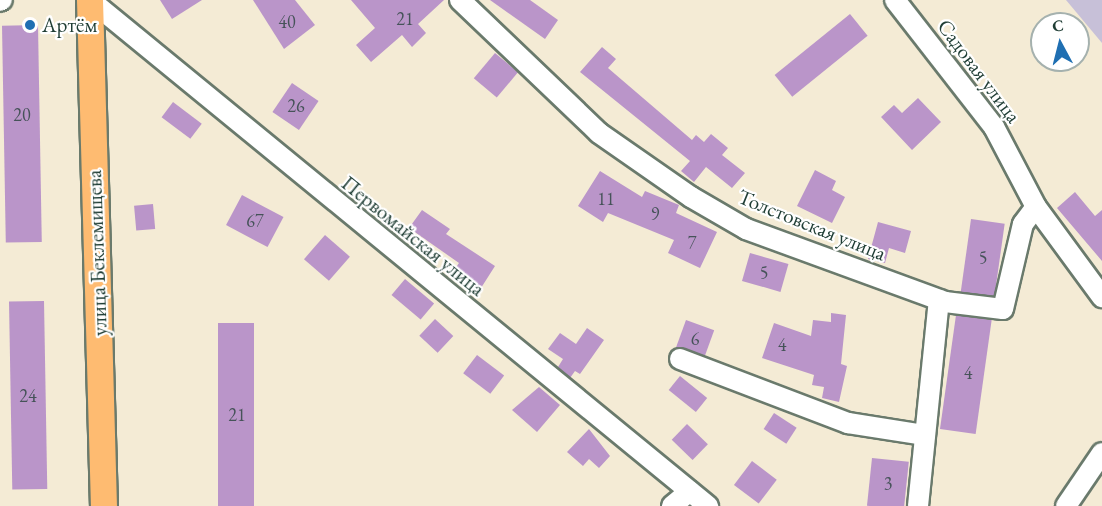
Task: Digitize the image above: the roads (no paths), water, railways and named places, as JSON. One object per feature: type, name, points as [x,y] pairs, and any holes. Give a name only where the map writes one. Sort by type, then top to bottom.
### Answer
[{"type":"main road","name":"улица Беклемищева","points":[[90,0],[104,506]]},
{"type":"street","name":"Первомайская улица","points":[[90,0],[708,506]]},
{"type":"street","name":"Толстовская улица","points":[[460,0],[599,133],[691,197],[746,229],[939,300],[1003,309],[1023,225],[1036,207]]},
{"type":"street","name":"Садовая улица","points":[[895,0],[994,127],[1036,207],[1102,297]]},
{"type":"street","points":[[918,506],[939,300]]},
{"type":"street","points":[[680,359],[848,423],[925,435]]},
{"type":"street","points":[[1066,506],[1102,453]]},
{"type":"street","points":[[672,506],[690,491]]},
{"type":"place","name":"Артём","points":[[30,25]]}]
